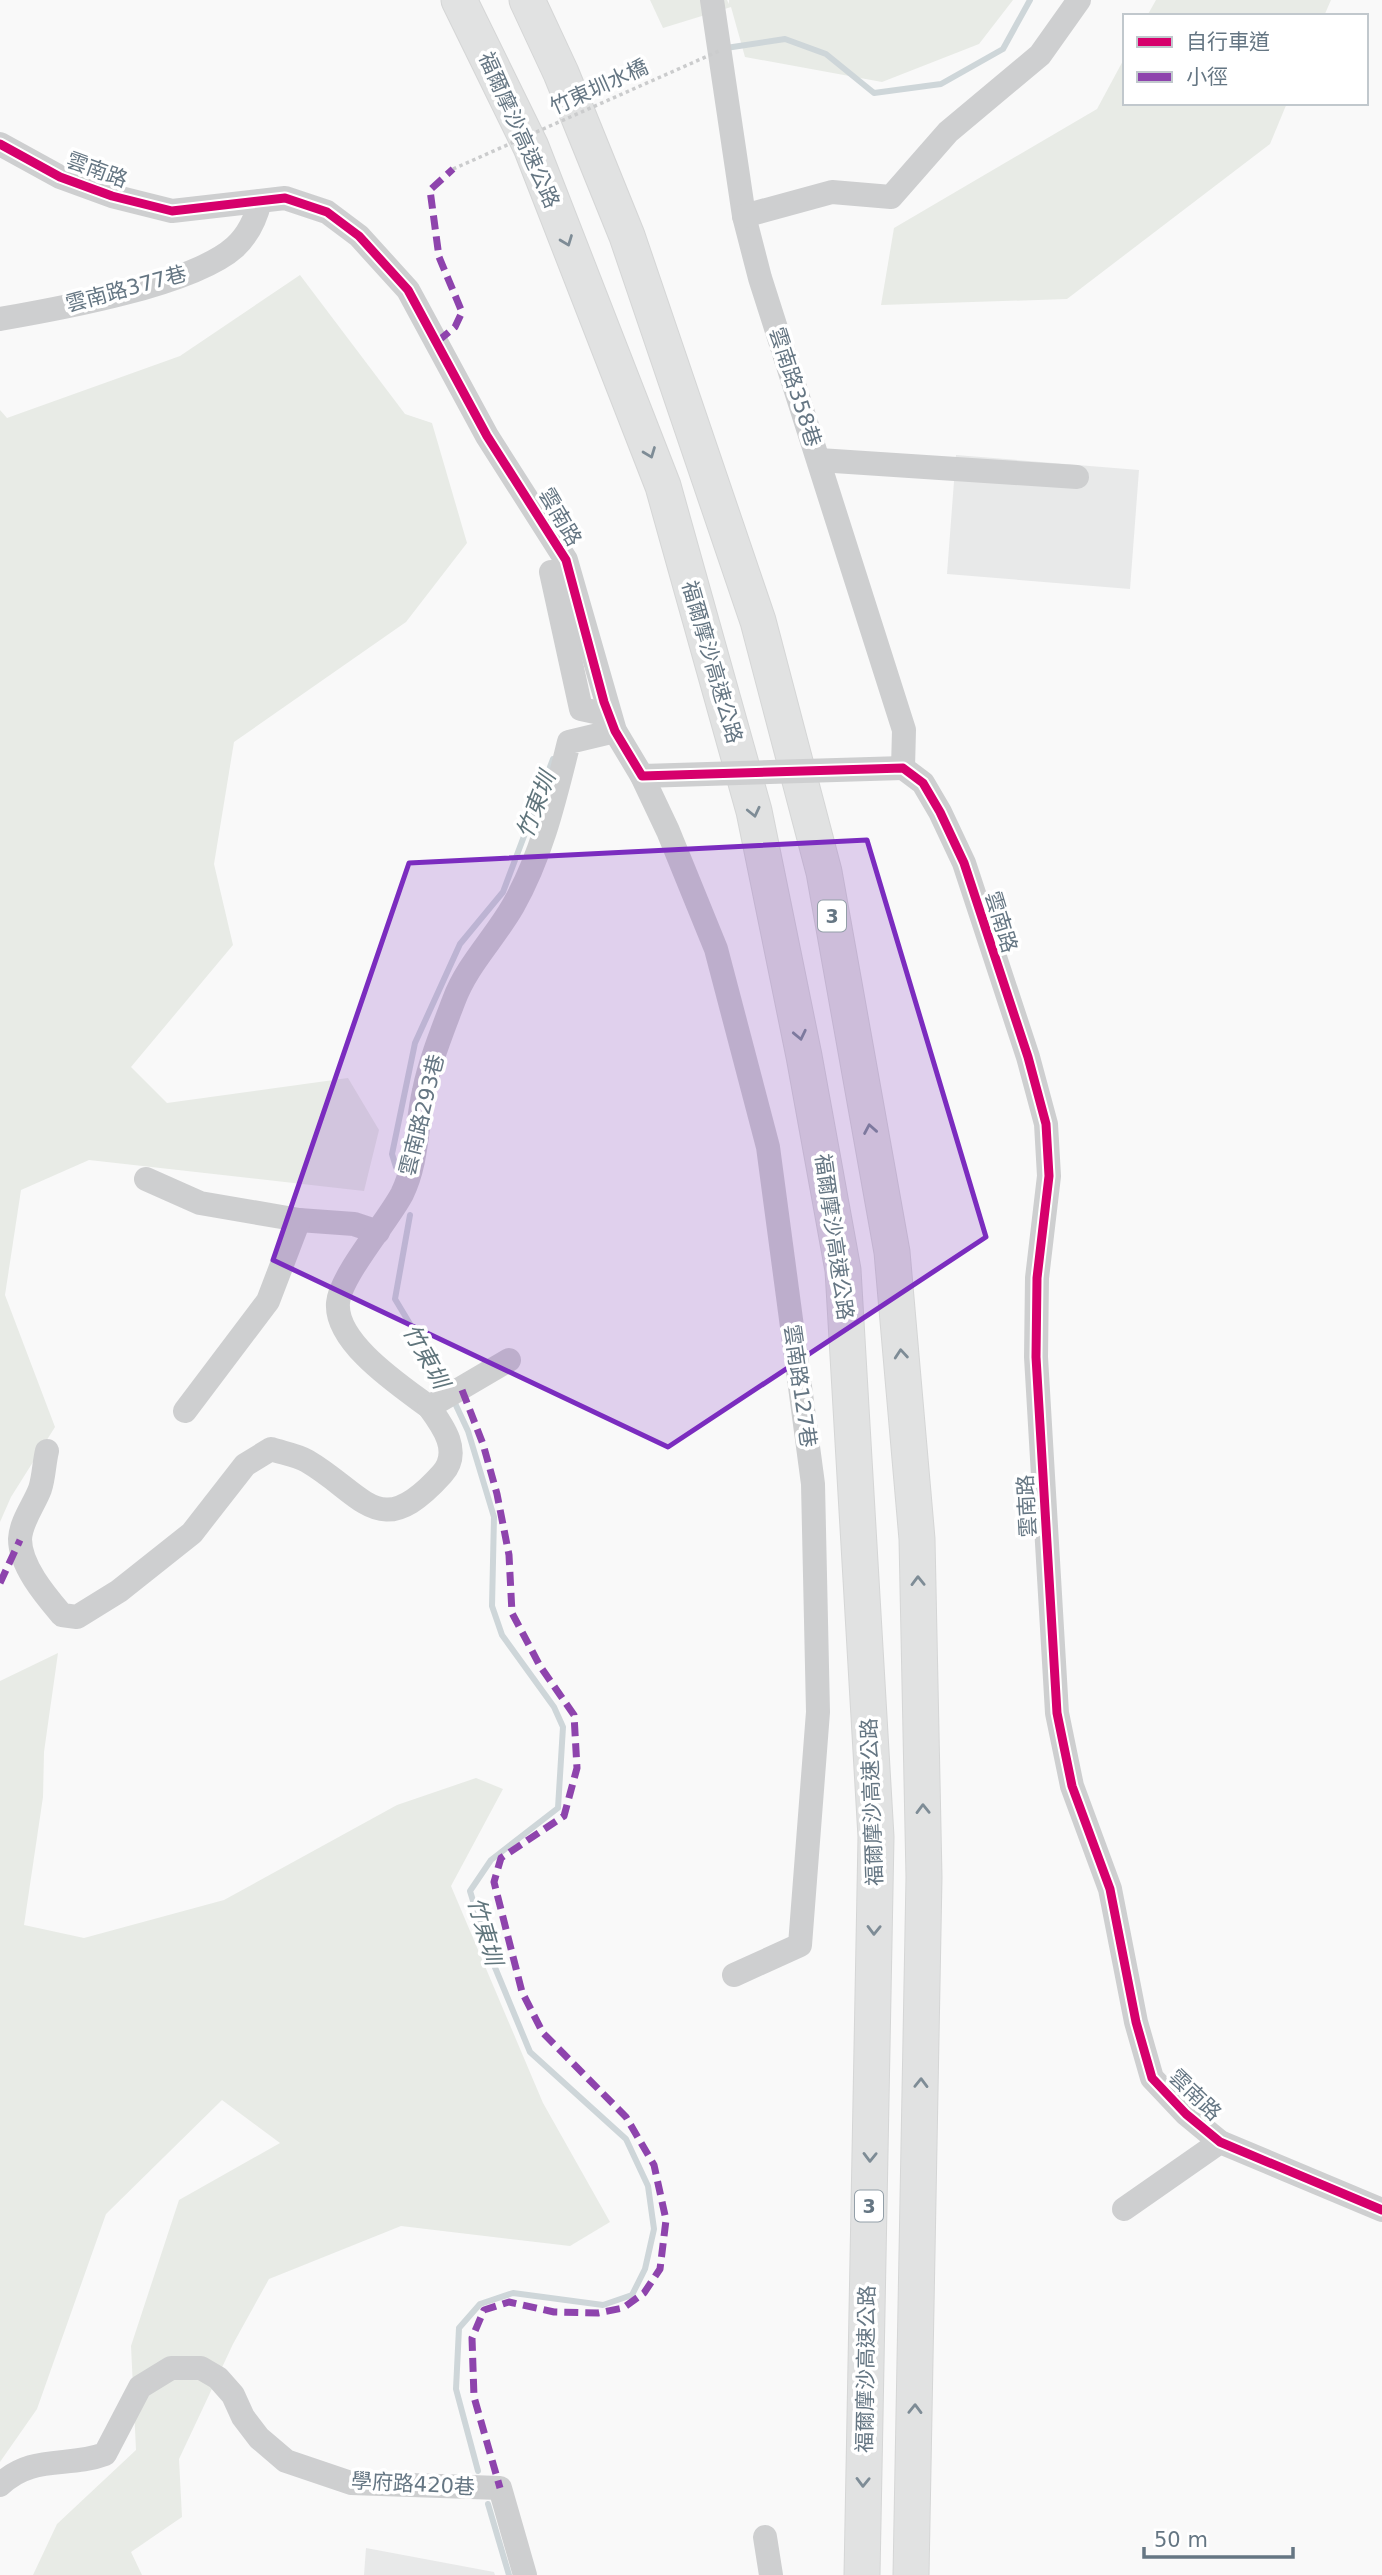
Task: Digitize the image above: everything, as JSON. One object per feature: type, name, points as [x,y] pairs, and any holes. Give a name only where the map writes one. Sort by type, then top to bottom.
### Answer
[{"type":"highway","name":"福爾摩沙高速公路","points":[[459,0],[531,147],[663,486],[754,811],[804,1055],[843,1269],[876,1837],[862,2575]]},
{"type":"highway","name":"3","points":[[527,0],[561,73],[627,236],[758,621],[824,872],[892,1252],[917,1539],[924,1877],[911,2575]]},
{"type":"street","name":"雲南路358巷","points":[[712,0],[744,216],[760,278],[904,730],[903,768]]},
{"type":"street","points":[[744,216],[832,192],[891,197],[948,132],[1040,55],[1079,0]]},
{"type":"street","name":"雲南路","points":[[0,144],[60,177],[112,196],[172,211],[285,198],[327,212],[359,236],[408,290],[487,436],[566,560],[612,723],[642,776]]},
{"type":"street","name":"雲南路377巷","points":[[0,319],[36,313],[194,272],[235,247],[256,220],[260,201]]},
{"type":"street","points":[[819,460],[1077,477]]},
{"type":"street","points":[[551,572],[581,709],[612,723]]},
{"type":"street","name":"雲南路293巷","points":[[445,1399],[396,1383],[343,1330],[338,1303],[350,1276],[402,1193],[416,1150],[424,1090],[454,998],[477,957],[512,907],[537,855],[569,742],[612,723]]},
{"type":"street","points":[[642,776],[903,768]]},
{"type":"street","name":"雲南路","points":[[903,768],[923,783],[964,863],[1028,1057],[1046,1125],[1049,1177],[1037,1278],[1036,1357],[1057,1713],[1072,1786],[1110,1889],[1136,2022],[1152,2078],[1186,2114],[1220,2142],[1382,2210]]},
{"type":"street","name":"雲南路127巷","points":[[642,776],[668,831],[716,949],[768,1147],[813,1484],[818,1712],[800,1945],[734,1975]]},
{"type":"street","points":[[146,1179],[200,1203],[299,1220],[354,1224],[378,1232]]},
{"type":"street","points":[[185,1410],[268,1301],[299,1220]]},
{"type":"street","points":[[47,1451],[40,1488],[25,1518],[20,1540],[27,1565],[46,1595],[62,1615],[77,1617],[99,1606],[192,1532],[245,1465],[271,1449],[306,1460],[363,1504],[384,1511],[407,1504],[431,1487],[449,1467],[452,1449],[442,1425],[445,1399],[509,1360]]},
{"type":"street","points":[[1124,2209],[1220,2142]]},
{"type":"street","name":"學府路420巷","points":[[0,2485],[8,2477],[37,2463],[88,2461],[105,2454],[140,2387],[171,2368],[201,2368],[218,2378],[233,2395],[243,2417],[259,2438],[286,2461],[351,2483],[500,2488],[525,2575]]},
{"type":"street","points":[[765,2537],[771,2575]]},
{"type":"highlighted area","points":[[867,840],[986,1237],[668,1447],[273,1260],[409,863]]},
{"type":"shaded area","points":[[650,0],[727,0],[729,4],[729,0],[1013,0],[979,44],[882,82],[745,57],[731,7],[663,28]]},
{"type":"shaded area","points":[[1156,0],[1331,0],[1325,14],[1148,14]]},
{"type":"shaded area","points":[[1123,61],[1123,105],[1286,105],[1270,144],[1067,299],[881,305],[894,228],[1097,109]]},
{"type":"shaded area","points":[[300,275],[405,414],[432,423],[467,543],[406,622],[234,742],[214,864],[233,945],[131,1067],[167,1103],[348,1078],[379,1130],[364,1191],[89,1160],[21,1190],[5,1295],[55,1427],[11,1497],[0,1522],[0,410],[7,418],[180,356]]},
{"type":"shaded area","points":[[956,455],[1139,470],[1130,589],[947,574]]},
{"type":"shaded area","points":[[58,1653],[44,1752],[43,1797],[24,1925],[84,1938],[224,1900],[397,1805],[476,1778],[503,1789],[451,1886],[543,2103],[610,2222],[570,2246],[401,2226],[269,2279],[233,2344],[179,2459],[182,2517],[131,2552],[142,2575],[33,2575],[57,2524],[136,2450],[131,2346],[179,2200],[280,2143],[222,2100],[106,2214],[37,2409],[0,2462],[0,1681]]},
{"type":"shaded area","points":[[366,2548],[494,2572],[495,2575],[364,2575]]},
{"type":"waterway","name":"竹東圳","points":[[726,48],[785,39],[826,54],[874,93],[941,84],[1003,49],[1030,0]]},
{"type":"waterway","name":"竹東圳","points":[[396,1167],[392,1154],[415,1043],[460,944],[503,892],[553,759]]},
{"type":"waterway","name":"竹東圳","points":[[410,1215],[395,1299],[449,1389]]},
{"type":"waterway","name":"竹東圳","points":[[453,1399],[468,1431],[494,1517],[492,1606],[502,1635],[554,1707],[563,1727],[558,1808],[491,1860],[470,1891],[489,1953],[530,2052],[626,2139],[648,2186],[654,2229],[645,2269],[632,2295],[603,2305],[513,2293],[480,2304],[459,2328],[456,2389],[478,2471]]},
{"type":"waterway","name":"竹東圳","points":[[488,2504],[509,2575]]},
{"type":"marked path","points":[[438,341],[455,327],[462,312],[439,257],[430,190],[453,169]]},
{"type":"marked path","points":[[462,1390],[483,1444],[497,1494],[509,1555],[512,1613],[540,1666],[574,1715],[577,1768],[564,1816],[501,1858],[494,1882],[522,1992],[543,2033],[626,2117],[654,2165],[666,2220],[660,2269],[644,2293],[623,2308],[598,2313],[554,2312],[509,2302],[484,2310],[472,2338],[474,2397],[500,2488]]},
{"type":"marked path","points":[[0,1583],[20,1540]]},
{"type":"cycle path","points":[[0,144],[60,177],[112,196],[172,211],[285,198],[327,212],[359,236],[408,290],[487,436],[566,560],[604,702],[615,731],[642,776],[903,768],[923,783],[964,863],[1028,1057],[1046,1124],[1049,1176],[1037,1278],[1036,1357],[1057,1713],[1072,1786],[1110,1889],[1136,2022],[1152,2078],[1186,2114],[1220,2142],[1382,2210]]}]
